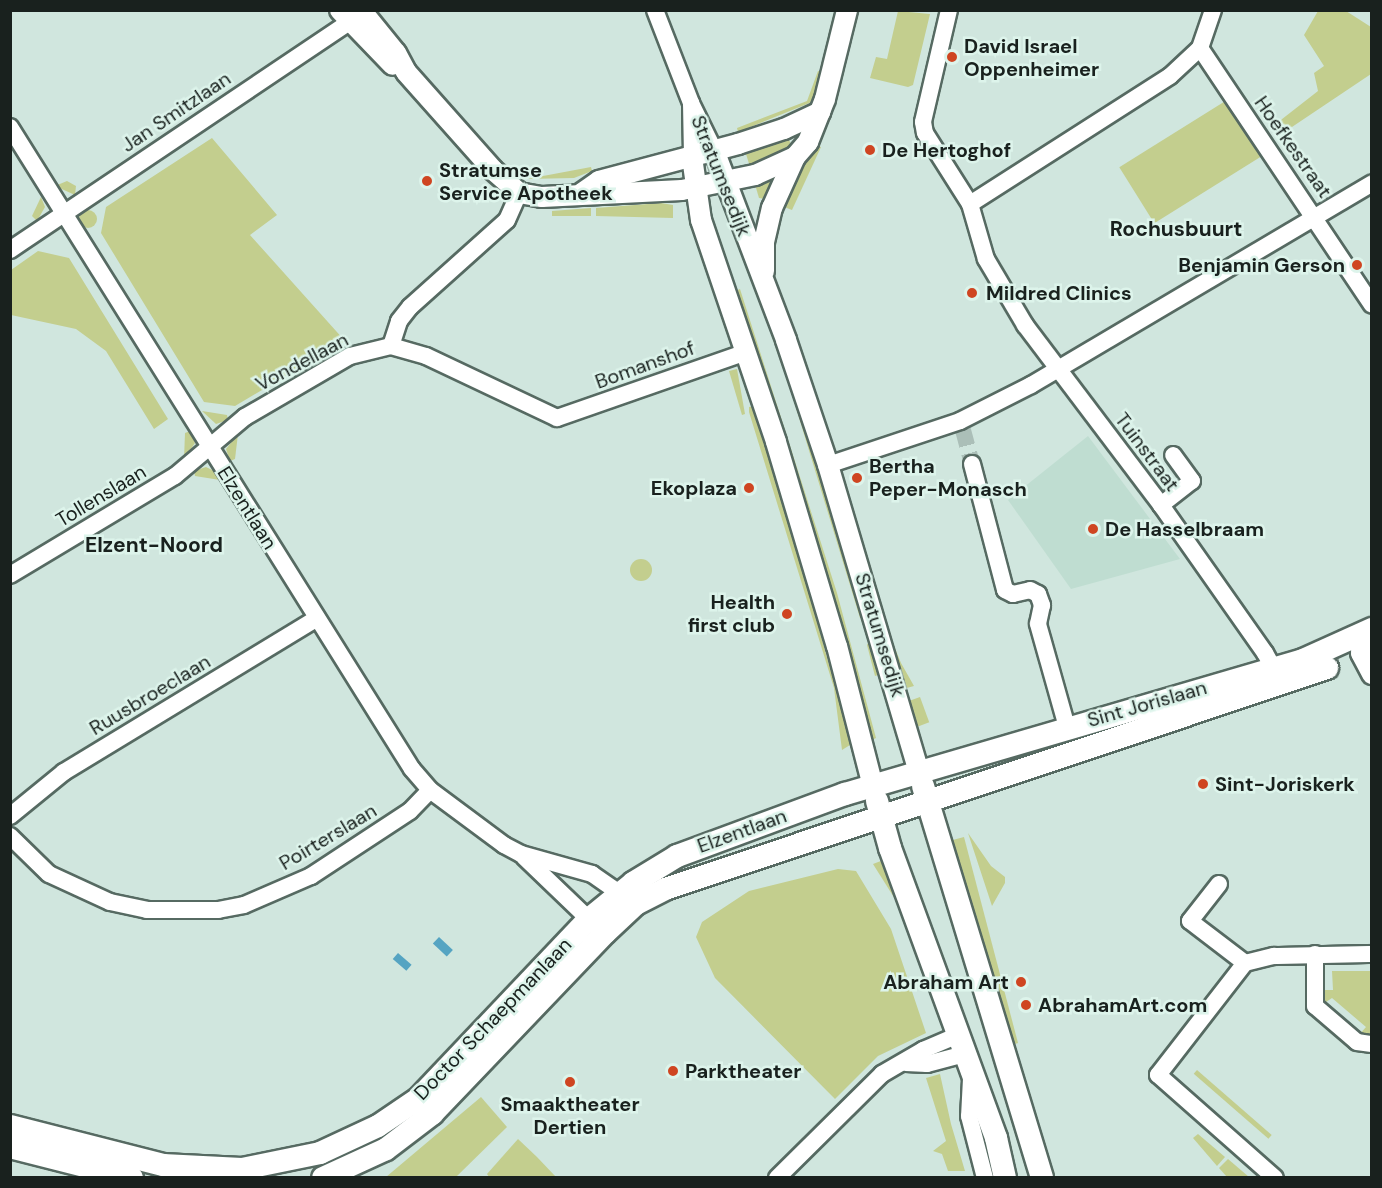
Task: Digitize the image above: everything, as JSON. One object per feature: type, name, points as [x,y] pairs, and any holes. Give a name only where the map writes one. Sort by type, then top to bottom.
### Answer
[{"type":"main road","name":"Sint Jorislaan","points":[[881,815],[927,801],[1278,676],[1368,641]]},
{"type":"main road","name":"Sint Jorislaan","points":[[873,786],[1067,727],[1278,676]]},
{"type":"main road","name":"Stratumsedijk","points":[[919,773],[1042,1178]]},
{"type":"main road","name":"Stratumsedijk","points":[[873,786],[881,815],[965,1054],[1000,1177]]},
{"type":"main road","name":"Elzentlaan","points":[[597,926],[677,856],[708,842],[873,786]]},
{"type":"main road","name":"Elzentlaan","points":[[628,899],[881,815]]},
{"type":"main road","name":"Doctor Schaepmanlaan","points":[[10,1126],[163,1165],[242,1175],[340,1146],[418,1099],[597,926]]},
{"type":"main road","name":"Doctor Schaepmanlaan","points":[[323,1178],[387,1149],[432,1114],[597,926]]},
{"type":"main road","points":[[10,1147],[132,1178]]},
{"type":"street","name":"Stratumsedijk","points":[[656,10],[691,103],[714,150],[724,182],[764,280],[828,465],[919,773]]},
{"type":"street","points":[[764,280],[764,242],[770,217],[795,157],[808,142],[819,112],[847,10]]},
{"type":"street","name":"Tuinstraat","points":[[949,10],[923,122],[925,133],[970,204],[986,259],[1024,325],[1161,505],[1278,676]]},
{"type":"street","points":[[970,204],[1170,76],[1200,48],[1213,10]]},
{"type":"street","points":[[354,16],[387,61],[406,72],[493,170],[519,193],[542,197],[582,194],[595,196],[695,187],[755,176],[795,157]]},
{"type":"street","name":"Jan Smitzlaan","points":[[10,250],[354,16]]},
{"type":"street","name":"Hoefkestraat","points":[[1200,48],[1316,217],[1371,305]]},
{"type":"street","name":"Stratumsedijk","points":[[691,103],[692,157],[701,220],[747,352],[837,646],[873,786]]},
{"type":"street","points":[[582,194],[598,181],[692,157],[784,129],[819,112]]},
{"type":"street","name":"Elzentlaan","points":[[10,127],[66,213],[353,680],[430,790],[486,834],[521,854],[597,926]]},
{"type":"street","points":[[828,465],[962,425],[1371,183]]},
{"type":"street","points":[[391,346],[399,321],[410,307],[507,220],[519,193]]},
{"type":"street","name":"Vondellaan","points":[[211,450],[218,437],[245,417],[350,356],[391,346],[426,356],[557,418]]},
{"type":"street","name":"Bomanshof","points":[[557,418],[747,352]]},
{"type":"street","name":"Tollenslaan","points":[[10,575],[170,480],[211,450]]},
{"type":"street","points":[[1161,505],[1192,482],[1173,454]]},
{"type":"street","points":[[972,464],[1005,590],[1013,594],[1030,590],[1038,594],[1042,605],[1038,624],[1067,727]]},
{"type":"street","name":"Ruusbroeclaan","points":[[10,816],[64,772],[317,618]]},
{"type":"street","points":[[1368,641],[1371,674]]},
{"type":"street","name":"Poirterslaan","points":[[10,836],[49,874],[110,902],[147,910],[218,910],[244,905],[311,876],[410,811],[430,790]]},
{"type":"street","name":"Elzentlaan","points":[[521,854],[580,869],[628,899]]},
{"type":"street","points":[[1219,884],[1190,921],[1245,963]]},
{"type":"street","points":[[1315,954],[1315,1006],[1357,1042],[1371,1044]]},
{"type":"street","points":[[1275,1178],[1158,1075],[1245,963],[1274,956],[1371,954]]},
{"type":"street","points":[[777,1178],[882,1074],[906,1063],[923,1050],[965,1054]]},
{"type":"shaded area","name":"De Hasselbraam","points":[[1088,436],[1180,559],[1071,589],[1008,500]]},
{"type":"green space","points":[[898,11],[930,14],[913,85],[908,87],[870,78],[876,57],[887,59]]},
{"type":"green space","points":[[1318,11],[1346,11],[1371,27],[1371,74],[1283,133],[1277,123],[1318,91],[1314,73],[1324,66],[1304,35]]},
{"type":"green space","points":[[818,71],[825,72],[812,102],[738,132],[737,128],[807,101]]},
{"type":"green space","points":[[1227,100],[1262,156],[1154,223],[1119,167]]},
{"type":"green space","points":[[212,138],[277,215],[250,235],[345,341],[235,406],[204,402],[101,233],[106,207]]},
{"type":"green space","points":[[788,138],[792,146],[782,156],[751,170],[746,154]]},
{"type":"green space","points":[[813,145],[821,147],[792,210],[779,205],[786,186]]},
{"type":"green space","points":[[591,167],[592,171],[574,178],[527,179]]},
{"type":"green space","points":[[775,176],[765,199],[759,198],[754,181]]},
{"type":"green space","points":[[67,181],[76,186],[75,195],[55,186]]},
{"type":"green space","points":[[41,197],[45,207],[37,221],[32,216]]},
{"type":"green space","points":[[661,203],[673,205],[673,218],[596,216],[596,208]]},
{"type":"green space","points":[[591,208],[591,216],[552,216],[552,211]]},
{"type":"green space","points":[[88,210],[94,213],[97,219],[94,225],[88,228],[82,225],[79,219],[82,213]]},
{"type":"green space","points":[[732,220],[814,441],[865,607],[860,618],[793,398]]},
{"type":"green space","points":[[38,251],[69,258],[168,419],[154,429],[106,351],[76,329],[11,315],[11,270]]},
{"type":"green space","points":[[740,289],[837,593],[876,738],[872,740],[833,593],[733,292]]},
{"type":"green space","points":[[737,369],[745,414],[742,415],[729,371]]},
{"type":"green space","points":[[757,405],[850,745],[842,750],[834,688],[749,412],[749,407]]},
{"type":"green space","points":[[202,411],[227,415],[228,420],[216,424]]},
{"type":"green space","points":[[190,431],[195,443],[184,459],[185,433]]},
{"type":"green space","points":[[238,434],[235,459],[230,461],[226,449]]},
{"type":"green space","points":[[206,467],[216,472],[220,480],[195,476],[194,471]]},
{"type":"green space","points":[[641,559],[651,566],[652,570],[645,580],[641,581],[631,574],[630,570],[637,560]]},
{"type":"green space","points":[[873,634],[884,673],[875,676],[867,645]]},
{"type":"green space","points":[[892,641],[901,663],[914,686],[903,689]]},
{"type":"green space","points":[[920,697],[929,722],[916,727],[907,702]]},
{"type":"green space","points":[[968,833],[991,866],[1005,877],[1005,883],[992,906]]},
{"type":"green space","points":[[964,837],[1018,1043],[1009,1046],[949,841]]},
{"type":"green space","points":[[886,859],[900,907],[873,864]]},
{"type":"green space","points":[[838,869],[856,871],[891,929],[926,1033],[878,1056],[835,1099],[715,978],[696,937],[702,922],[749,891]]},
{"type":"green space","points":[[1332,971],[1371,971],[1371,1037],[1359,1035],[1366,1027],[1332,998],[1323,1004],[1323,990],[1333,990]]},
{"type":"green space","points":[[1197,1070],[1272,1135],[1268,1139],[1194,1074]]},
{"type":"green space","points":[[940,1074],[951,1124],[965,1171],[948,1171],[942,1154],[933,1151],[946,1141],[926,1078]]},
{"type":"green space","points":[[481,1097],[507,1127],[456,1177],[386,1177]]},
{"type":"green space","points":[[1198,1134],[1225,1157],[1217,1166],[1193,1138]]},
{"type":"green space","points":[[518,1139],[556,1177],[489,1177],[487,1174]]},
{"type":"green space","points":[[1228,1159],[1249,1177],[1227,1177],[1219,1168]]},
{"type":"water","points":[[439,937],[453,950],[447,957],[433,944]]},
{"type":"water","points":[[398,953],[412,965],[406,971],[393,959]]},
{"type":"tunnel","points":[[963,430],[972,464]]},
{"type":"place","name":"David Israel Oppenheimer","points":[[952,57]]},
{"type":"place","name":"De Hertoghof","points":[[870,150]]},
{"type":"place","name":"Stratumse Service Apotheek","points":[[427,181]]},
{"type":"place","name":"Benjamin Gerson","points":[[1357,265]]},
{"type":"place","name":"Mildred Clinics","points":[[972,293]]},
{"type":"place","name":"Bertha Peper-Monasch","points":[[857,478]]},
{"type":"place","name":"Ekoplaza","points":[[749,488]]},
{"type":"place","name":"De Hasselbraam","points":[[1093,529]]},
{"type":"place","name":"Health first club","points":[[787,614]]},
{"type":"place","name":"Sint-Joriskerk","points":[[1203,784]]},
{"type":"place","name":"Abraham Art","points":[[1021,982]]},
{"type":"place","name":"AbrahamArt.com","points":[[1026,1005]]},
{"type":"place","name":"Parktheater","points":[[673,1071]]},
{"type":"place","name":"Smaaktheater Dertien","points":[[570,1082]]},
{"type":"district","name":"Rochusbuurt","points":[[1176,229]]},
{"type":"district","name":"Elzent-Noord","points":[[154,545]]}]
